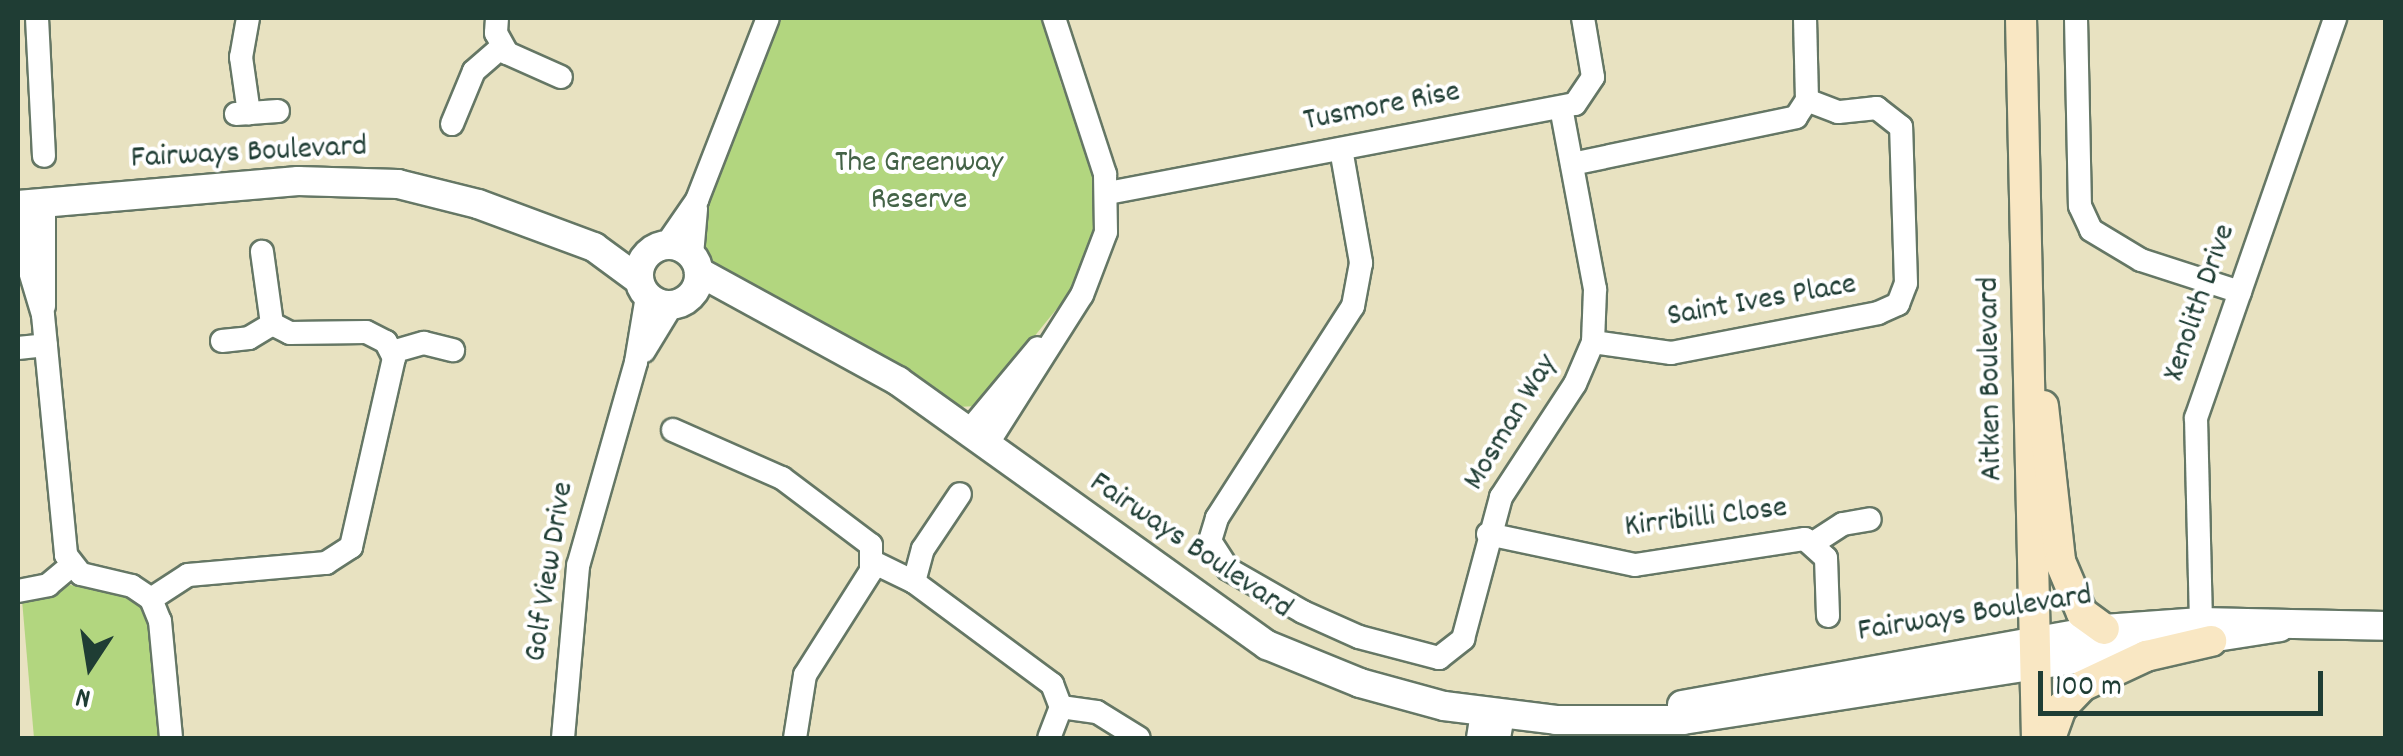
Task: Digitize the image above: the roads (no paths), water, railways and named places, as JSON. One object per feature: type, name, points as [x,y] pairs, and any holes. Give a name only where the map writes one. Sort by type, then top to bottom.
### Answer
[{"type":"main road","name":"Aitken Boulevard","points":[[2020,18],[2024,325],[2037,738]]},
{"type":"main road","points":[[2024,325],[2042,401],[2060,561],[2082,614],[2104,629]]},
{"type":"main road","points":[[2050,738],[2060,708],[2082,686],[2206,632]]},
{"type":"street","points":[[36,18],[44,156]]},
{"type":"street","points":[[248,18],[242,57],[241,114],[278,111]]},
{"type":"street","points":[[497,18],[502,47]]},
{"type":"street","name":"Golf View Drive","points":[[563,738],[578,566],[636,362],[768,18]]},
{"type":"street","points":[[977,439],[1064,320],[1100,256],[1108,194],[1054,18]]},
{"type":"street","points":[[1561,108],[1580,101],[1590,88],[1583,18]]},
{"type":"street","points":[[1572,164],[1796,118],[1807,100],[1805,18]]},
{"type":"street","points":[[2076,18],[2080,206],[2090,230],[2141,260],[2240,292]]},
{"type":"street","name":"Xenolith Drive","points":[[2206,632],[2196,418],[2336,18]]},
{"type":"street","points":[[502,47],[561,77]]},
{"type":"street","points":[[452,124],[474,71],[502,47]]},
{"type":"street","name":"Saint Ives Place","points":[[1593,342],[1670,353],[1898,304],[1906,271],[1900,127],[1877,108],[1838,112],[1807,100]]},
{"type":"street","name":"Tusmore Rise","points":[[1108,194],[1561,108]]},
{"type":"street","name":"Mosman Way","points":[[1340,149],[1361,263],[1353,306],[1217,518],[1212,550],[1228,569],[1303,612],[1429,659],[1450,654],[1462,640],[1501,497],[1575,384],[1593,342],[1596,289],[1561,108]]},
{"type":"street","name":"Fairways Boulevard","points":[[28,204],[366,180],[449,195],[759,310],[853,353],[1267,645],[1491,726],[1683,720],[1787,694],[2034,650],[2206,632],[2386,626]]},
{"type":"street","points":[[28,204],[29,268],[43,314],[63,544],[72,566],[92,580],[132,586],[152,600],[160,620],[171,738]]},
{"type":"street","points":[[262,252],[272,324]]},
{"type":"street","points":[[222,341],[249,338],[272,324]]},
{"type":"street","points":[[272,324],[290,332],[366,332],[392,352]]},
{"type":"street","points":[[392,352],[424,343],[453,350]]},
{"type":"street","points":[[18,348],[46,346]]},
{"type":"street","points":[[152,600],[188,576],[326,564],[346,554],[392,377],[392,352]]},
{"type":"street","points":[[673,430],[805,492],[864,535],[873,562],[914,582],[1046,678],[1060,707],[1050,738]]},
{"type":"street","points":[[914,582],[928,540],[960,494]]},
{"type":"street","name":"Kirribilli Close","points":[[1488,534],[1634,564],[1792,538],[1815,542],[1844,524],[1870,518]]},
{"type":"street","name":"Kirribilli Close","points":[[1815,542],[1826,558],[1828,616]]},
{"type":"street","points":[[795,738],[799,696],[814,655],[873,562]]},
{"type":"street","points":[[18,591],[48,584],[72,566]]},
{"type":"street","name":"Fairways Boulevard","points":[[2034,650],[2104,629],[2206,632]]},
{"type":"street","points":[[1060,707],[1097,712],[1138,738]]},
{"type":"park label","name":"The Greenway Reserve","points":[[919,184]]}]
